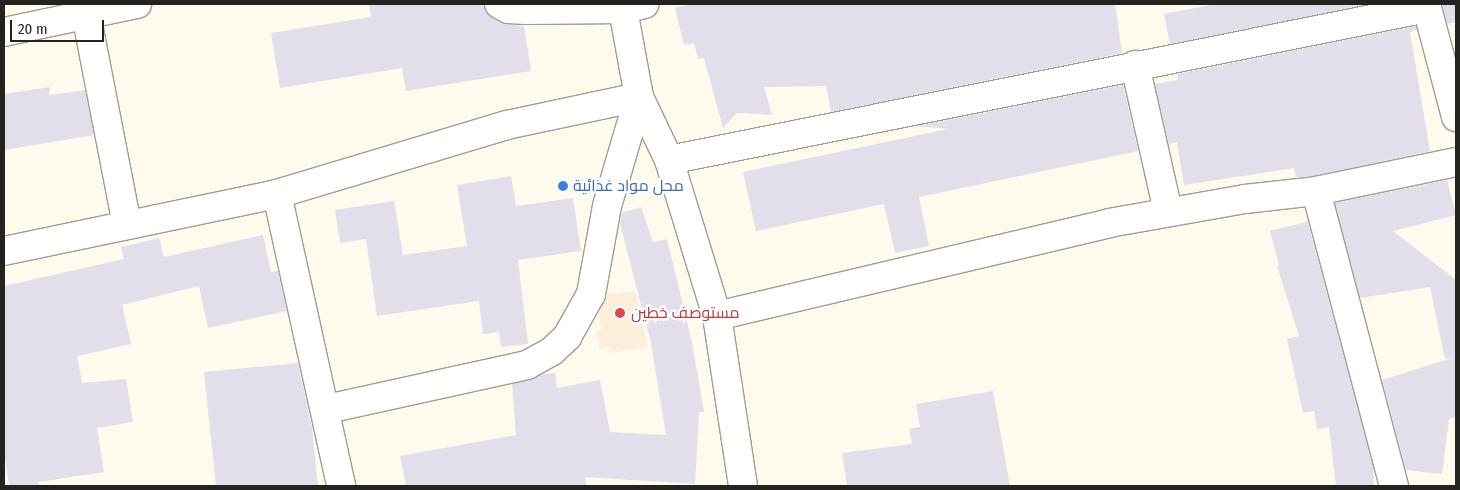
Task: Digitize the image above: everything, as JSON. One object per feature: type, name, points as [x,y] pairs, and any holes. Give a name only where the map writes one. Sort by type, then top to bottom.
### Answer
[{"type":"street","points":[[4,32],[137,4]]},
{"type":"street","points":[[499,4],[508,9],[526,10],[629,5],[639,97],[669,160],[717,316],[743,486]]},
{"type":"street","points":[[669,160],[1426,6],[1456,114]]},
{"type":"street","points":[[86,14],[127,225]]},
{"type":"street","points":[[1135,65],[1168,211]]},
{"type":"street","points":[[4,251],[277,194],[506,125],[639,97]]},
{"type":"street","points":[[326,409],[527,364],[552,351],[567,337],[591,294],[607,206],[639,97]]},
{"type":"street","points":[[717,316],[1168,211],[1316,191],[1456,162]]},
{"type":"street","points":[[1316,191],[1394,486]]},
{"type":"street","points":[[277,194],[326,409],[341,486]]},
{"type":"shaded area","name":"مستوصف خطين","points":[[635,291],[648,347],[611,353],[611,347],[600,349],[596,330],[601,330],[597,296]]},
{"type":"building","points":[[369,4],[483,4],[486,12],[500,23],[524,26],[531,71],[406,91],[402,68],[280,88],[271,33],[371,17]]},
{"type":"building","points":[[692,4],[1115,4],[1122,53],[831,112],[826,86],[764,87],[772,115],[737,113],[723,128],[704,58],[698,59],[694,43],[684,45],[675,8]]},
{"type":"building","points":[[1216,4],[1369,4],[1170,44],[1164,14]]},
{"type":"building","points":[[1442,4],[1456,4],[1456,22],[1447,24]]},
{"type":"building","points":[[1416,26],[1417,30],[1410,32],[1430,151],[1314,176],[1296,177],[1294,168],[1184,185],[1177,142],[1169,144],[1155,84],[1178,80],[1177,74]]},
{"type":"building","points":[[1123,85],[1138,151],[919,197],[929,246],[895,253],[884,204],[756,231],[743,172],[948,129],[917,126]]},
{"type":"building","points":[[50,87],[49,95],[85,90],[94,135],[4,150],[4,94]]},
{"type":"building","points":[[511,176],[516,206],[573,198],[581,251],[518,260],[528,344],[501,347],[499,332],[483,334],[479,301],[377,316],[366,239],[340,243],[335,210],[394,201],[403,255],[467,246],[457,185]]},
{"type":"building","points":[[1447,180],[1456,215],[1393,231],[1456,280],[1456,417],[1449,419],[1442,474],[1406,470],[1382,380],[1452,358],[1445,359],[1430,287],[1360,298],[1335,203]]},
{"type":"building","points":[[641,207],[653,242],[667,239],[692,342],[704,412],[699,412],[695,484],[585,477],[586,486],[406,486],[400,456],[516,435],[512,384],[543,374],[555,373],[557,388],[600,380],[610,432],[666,435],[651,343],[620,224],[622,213]]},
{"type":"building","points":[[1304,208],[1373,466],[1374,486],[1336,486],[1329,427],[1317,429],[1314,411],[1303,413],[1287,339],[1299,336],[1277,266],[1279,265],[1270,231],[1307,222]]},
{"type":"building","points":[[263,235],[271,272],[278,271],[287,311],[208,328],[199,286],[122,305],[131,344],[77,356],[82,383],[126,379],[133,422],[97,428],[104,472],[38,482],[39,486],[9,486],[4,450],[4,286],[124,259],[121,247],[159,238],[164,257]]},
{"type":"building","points":[[298,363],[312,428],[318,486],[216,486],[204,372]]},
{"type":"building","points":[[993,391],[1010,486],[847,486],[842,453],[912,444],[909,429],[920,427],[916,404]]},
{"type":"place","name":"محل مواد غذائية","points":[[563,186]]},
{"type":"place","name":"مستوصف خطين","points":[[620,313]]}]
